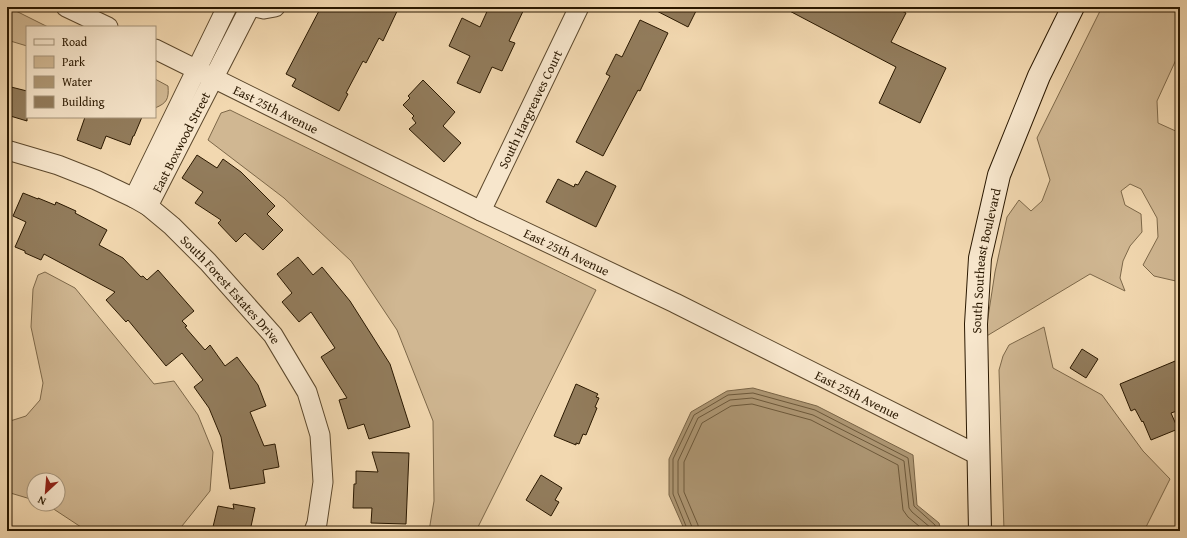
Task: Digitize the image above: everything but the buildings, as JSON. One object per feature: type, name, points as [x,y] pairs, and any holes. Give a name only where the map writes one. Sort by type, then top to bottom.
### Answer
[{"type":"main road","name":"South Southeast Boulevard","points":[[980,531],[976,324],[980,258],[999,175],[1039,76],[1073,7]]},
{"type":"street","points":[[66,7],[106,26]]},
{"type":"street","points":[[205,73],[227,7]]},
{"type":"street","points":[[205,73],[221,65],[250,7]]},
{"type":"street","points":[[255,7],[264,9],[275,7]]},
{"type":"street","name":"South Hargreaves Court","points":[[481,211],[579,7]]},
{"type":"street","name":"East 25th Avenue","points":[[156,49],[481,211],[674,303],[978,454]]},
{"type":"street","name":"East Boxwood Street","points":[[141,202],[205,73]]},
{"type":"street","name":"South Forest Estates Drive","points":[[7,150],[58,165],[96,180],[141,202],[172,226],[208,262],[273,335],[307,392],[320,435],[323,482],[317,523],[314,531]]},
{"type":"green space","points":[[7,7],[46,26],[26,26],[26,46],[7,40]]},
{"type":"green space","points":[[1102,7],[1180,7],[1180,51],[1157,101],[1158,123],[1180,133],[1180,282],[1154,276],[1143,265],[1158,237],[1157,218],[1141,189],[1130,184],[1121,191],[1125,205],[1141,214],[1142,232],[1130,246],[1123,261],[1120,278],[1125,291],[1090,274],[985,337],[995,272],[1007,217],[1019,200],[1031,211],[1042,201],[1050,180],[1037,138]]},
{"type":"green space","points":[[156,80],[168,86],[166,100],[156,107]]},
{"type":"green space","points":[[230,110],[596,290],[476,531],[429,531],[434,501],[433,421],[397,330],[351,261],[284,198],[208,140],[221,113]]},
{"type":"green space","points":[[45,272],[75,288],[154,384],[174,381],[198,415],[213,452],[210,491],[178,531],[87,531],[58,512],[66,512],[66,472],[26,472],[26,498],[7,492],[7,422],[26,416],[40,400],[43,383],[31,327],[33,289],[38,275]]},
{"type":"green space","points":[[1044,327],[1053,368],[1102,395],[1143,451],[1170,479],[1144,531],[1097,531],[1095,529],[1093,531],[1004,531],[999,370],[1003,356],[1009,345]]},
{"type":"water","points":[[753,388],[817,406],[913,455],[917,505],[939,523],[941,531],[685,531],[669,495],[669,459],[691,412],[727,391]]}]
